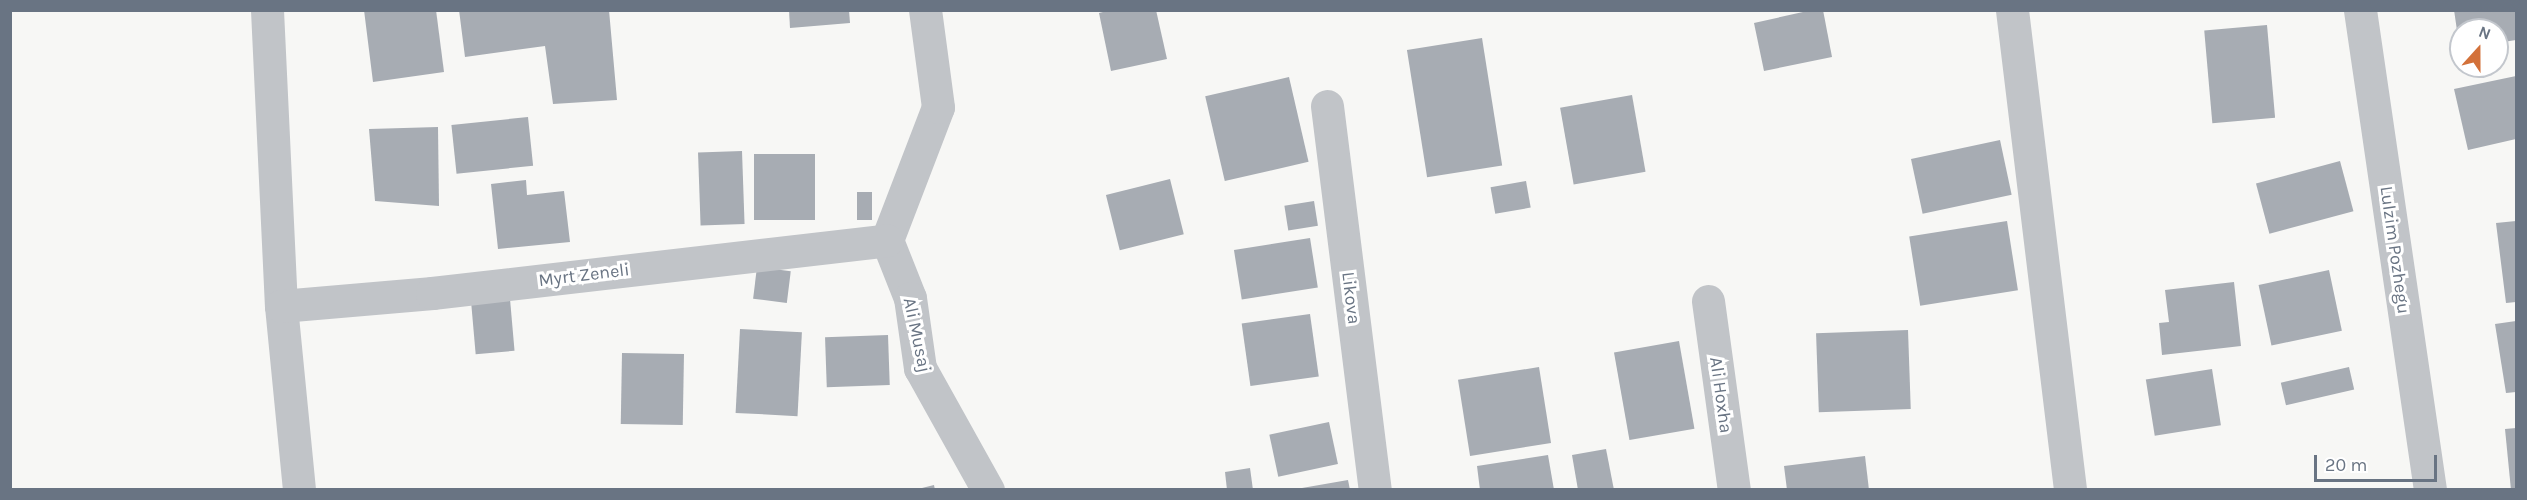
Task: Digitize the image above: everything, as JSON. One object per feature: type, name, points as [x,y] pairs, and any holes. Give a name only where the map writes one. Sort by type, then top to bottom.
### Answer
[{"type":"street","points":[[267,10],[281,306],[299,489]]},
{"type":"street","points":[[887,240],[938,107],[925,10]]},
{"type":"street","points":[[2012,10],[2070,489]]},
{"type":"street","name":"Lulzim Pozhegu","points":[[2360,10],[2430,489]]},
{"type":"street","name":"Likova","points":[[1327,106],[1375,489]]},
{"type":"street","name":"Myrt Zeneli","points":[[281,306],[432,293],[887,240]]},
{"type":"street","name":"Ali Musaj","points":[[887,240],[910,298],[920,368],[988,489]]},
{"type":"street","name":"Ali Hoxha","points":[[1708,301],[1734,489]]},
{"type":"building","points":[[364,10],[436,10],[444,72],[373,82]]},
{"type":"building","points":[[459,10],[609,10],[617,100],[553,104],[545,46],[465,57]]},
{"type":"building","points":[[789,10],[849,10],[850,23],[790,28]]},
{"type":"building","points":[[1111,10],[1156,10],[1167,59],[1111,71],[1099,13]]},
{"type":"building","points":[[1812,10],[1823,10],[1832,57],[1764,71],[1754,23]]},
{"type":"building","points":[[2454,10],[2516,10],[2516,40],[2509,41],[2509,18],[2455,18]]},
{"type":"building","points":[[2267,25],[2275,118],[2212,123],[2204,30]]},
{"type":"building","points":[[1482,38],[1502,165],[1427,177],[1407,50]]},
{"type":"building","points":[[2516,76],[2516,139],[2468,150],[2454,89]]},
{"type":"building","points":[[1289,77],[1309,162],[1225,181],[1205,96]]},
{"type":"building","points":[[1632,95],[1646,172],[1574,184],[1560,108]]},
{"type":"building","points":[[528,117],[533,166],[457,174],[451,125]]},
{"type":"building","points":[[438,127],[439,206],[375,201],[369,129]]},
{"type":"building","points":[[2000,140],[2012,195],[1923,214],[1911,159]]},
{"type":"building","points":[[742,151],[745,224],[701,225],[698,153]]},
{"type":"building","points":[[754,154],[815,154],[815,220],[754,220]]},
{"type":"building","points":[[2340,161],[2353,211],[2269,234],[2256,184]]},
{"type":"building","points":[[1170,179],[1184,234],[1120,250],[1106,195]]},
{"type":"building","points":[[526,180],[527,195],[564,191],[570,242],[498,249],[491,184]]},
{"type":"building","points":[[1526,181],[1531,208],[1495,214],[1491,187]]},
{"type":"building","points":[[857,192],[872,192],[872,220],[857,220]]},
{"type":"building","points":[[1314,201],[1318,226],[1288,230],[1284,206]]},
{"type":"building","points":[[2007,221],[2018,290],[1920,306],[1909,236]]},
{"type":"building","points":[[2516,221],[2516,302],[2506,303],[2496,223]]},
{"type":"building","points":[[1310,238],[1318,287],[1242,299],[1234,250]]},
{"type":"building","points":[[757,267],[791,271],[787,303],[753,299]]},
{"type":"building","points":[[2329,270],[2342,331],[2271,346],[2259,285]]},
{"type":"building","points":[[2234,282],[2241,346],[2162,355],[2159,323],[2169,322],[2165,290]]},
{"type":"building","points":[[510,299],[515,351],[476,354],[471,302]]},
{"type":"building","points":[[1310,314],[1319,376],[1250,386],[1242,324]]},
{"type":"building","points":[[2516,321],[2516,392],[2506,393],[2495,324]]},
{"type":"building","points":[[740,329],[802,332],[798,416],[736,413]]},
{"type":"building","points":[[1908,330],[1911,409],[1819,412],[1816,333]]},
{"type":"building","points":[[888,335],[890,385],[827,387],[825,337]]},
{"type":"building","points":[[1679,341],[1694,429],[1629,440],[1614,352]]},
{"type":"building","points":[[622,353],[684,354],[683,425],[621,424]]},
{"type":"building","points":[[1539,367],[1551,443],[1470,456],[1458,380]]},
{"type":"building","points":[[2349,367],[2354,389],[2286,405],[2281,383]]},
{"type":"building","points":[[2212,369],[2221,425],[2155,436],[2146,379]]},
{"type":"building","points":[[1329,422],[1338,464],[1278,477],[1269,435]]},
{"type":"building","points":[[2516,428],[2516,490],[2511,490],[2505,429]]},
{"type":"building","points":[[1606,449],[1614,490],[1578,490],[1572,455]]},
{"type":"building","points":[[1548,455],[1554,490],[1480,490],[1477,466]]},
{"type":"building","points":[[1865,456],[1869,490],[1787,490],[1784,466]]},
{"type":"building","points":[[1250,468],[1253,490],[1227,490],[1225,472]]},
{"type":"building","points":[[1348,480],[1350,490],[1302,490],[1302,488]]},
{"type":"building","points":[[934,485],[935,490],[918,490],[918,489]]}]
